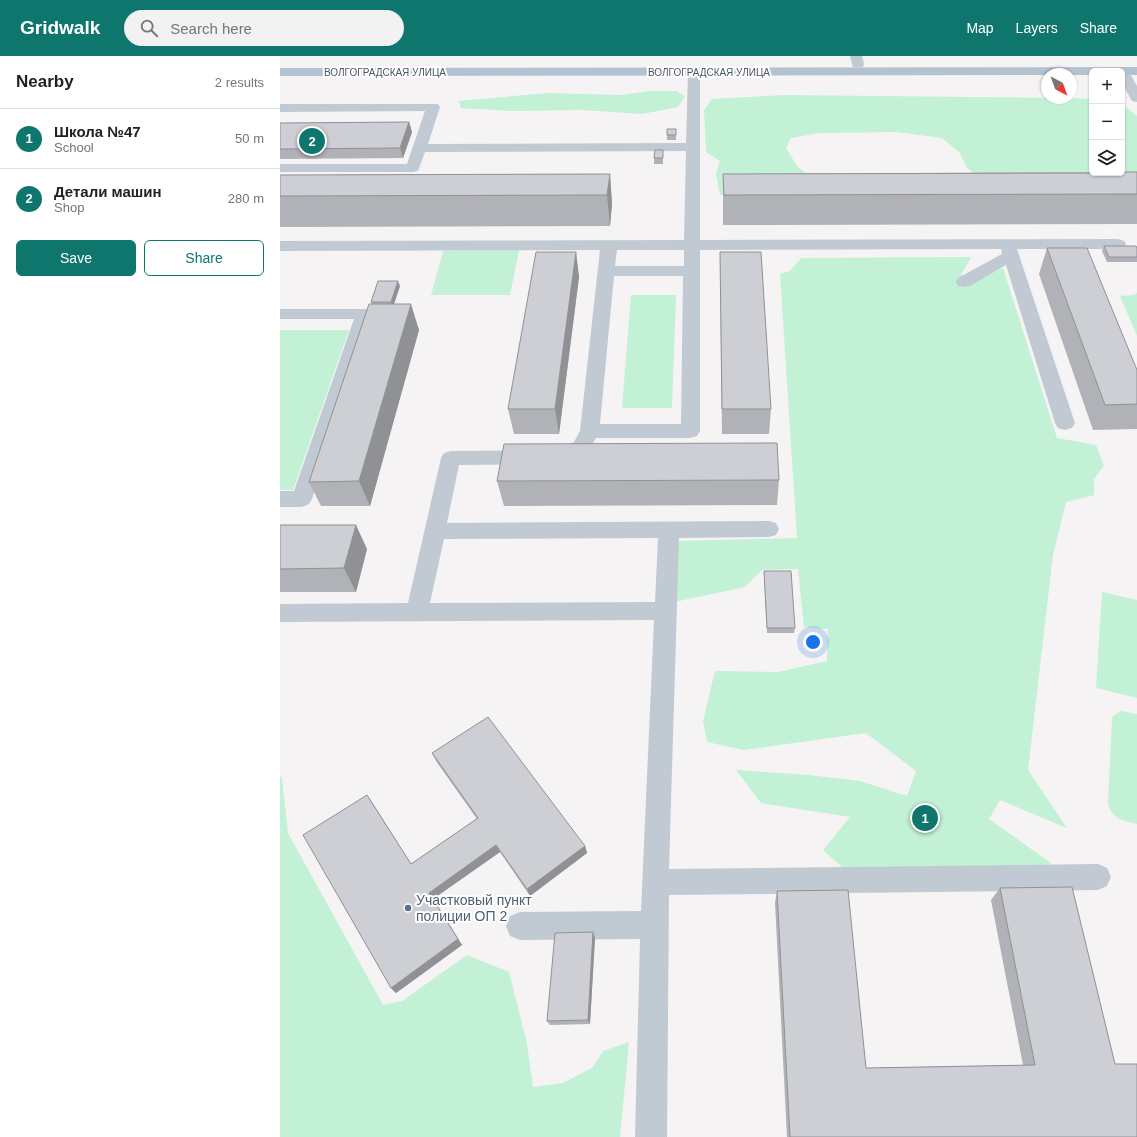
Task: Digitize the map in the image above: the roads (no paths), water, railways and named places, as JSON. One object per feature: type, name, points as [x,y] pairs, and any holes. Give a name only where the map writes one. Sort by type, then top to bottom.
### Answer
[{"type":"main road","name":"ВОЛГОГРАДСКАЯ УЛИЦА","points":[[280,63],[857,60],[1137,64]]},
{"type":"main road","name":"ВОЛГОГРАДСКАЯ УЛИЦА","points":[[280,72],[1089,71]]},
{"type":"main road","name":"ВОЛГОГРАДСКАЯ УЛИЦА","points":[[1125,71],[1137,71]]},
{"type":"lane","points":[[590,431],[690,431],[694,72]]},
{"type":"lane","points":[[1125,76],[1137,98]]},
{"type":"lane","points":[[280,108],[433,107],[413,168],[280,168]]},
{"type":"lane","points":[[412,124],[428,124]]},
{"type":"lane","points":[[420,148],[693,147]]},
{"type":"lane","points":[[280,246],[692,245],[1009,250],[1118,244]]},
{"type":"lane","points":[[417,612],[451,458],[561,457],[581,447],[590,431],[609,245]]},
{"type":"lane","points":[[964,282],[1009,250]]},
{"type":"lane","points":[[1009,250],[1065,423]]},
{"type":"lane","points":[[606,271],[692,271]]},
{"type":"lane","points":[[280,314],[364,314],[302,499],[280,499]]},
{"type":"lane","points":[[435,531],[769,529]]},
{"type":"lane","points":[[651,1137],[655,882],[669,530]]},
{"type":"lane","points":[[280,613],[665,611]]},
{"type":"lane","points":[[655,882],[1098,877]]},
{"type":"lane","points":[[520,926],[654,925]]},
{"type":"place","name":"Детали машин","points":[[312,141]]},
{"type":"place","name":"Школа №47","points":[[925,818]]},
{"type":"place","name":"Участковый пункт полиции ОП 2","points":[[408,908]]}]
